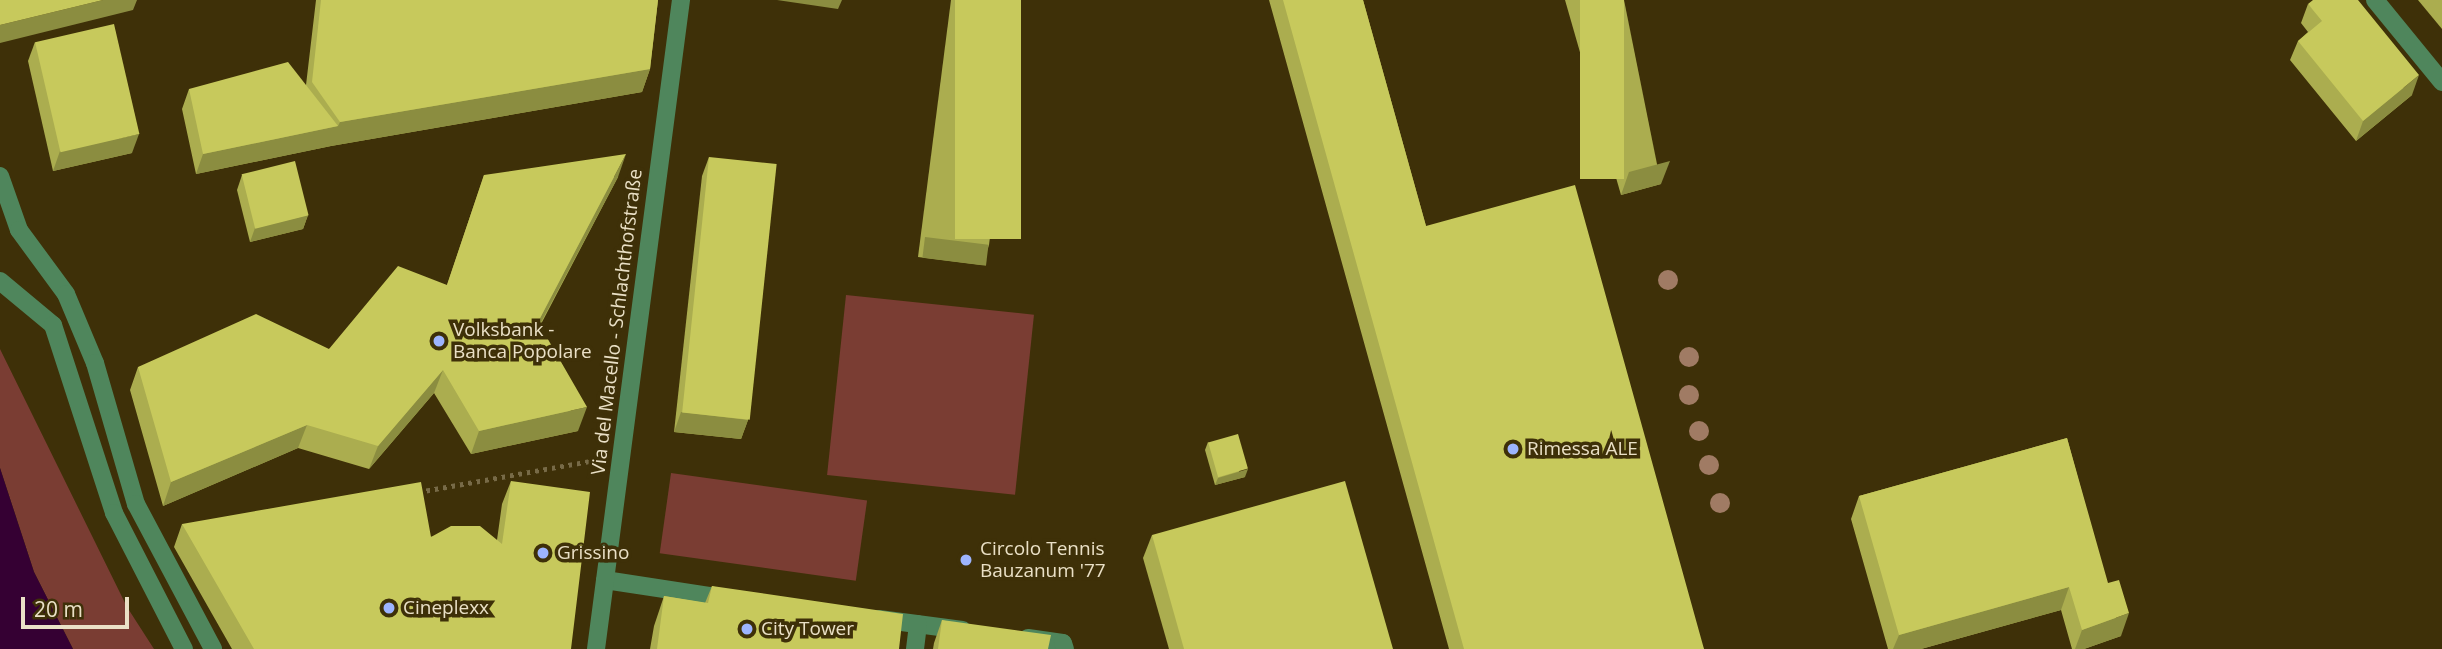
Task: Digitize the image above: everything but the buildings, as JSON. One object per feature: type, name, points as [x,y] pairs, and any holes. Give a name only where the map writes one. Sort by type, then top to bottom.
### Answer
[{"type":"street","name":"Via del Macello - Schlachthofstraße","points":[[596,649],[681,0]]},
{"type":"street","points":[[2375,0],[2442,82]]},
{"type":"street","points":[[0,176],[19,230],[66,294],[95,363],[136,504],[213,649]]},
{"type":"street","points":[[0,281],[52,325],[114,513],[184,649]]},
{"type":"street","points":[[605,580],[746,601]]},
{"type":"street","points":[[865,617],[984,632]]},
{"type":"street","points":[[915,649],[918,624]]},
{"type":"street","points":[[1010,636],[1063,643],[1065,649]]},
{"type":"path","points":[[415,493],[620,455]]},
{"type":"shaded area","points":[[846,295],[1034,315],[1015,495],[827,475]]},
{"type":"shaded area","points":[[0,349],[127,607],[154,649],[73,649],[34,572],[0,468]]},
{"type":"shaded area","points":[[0,468],[34,572],[73,649],[0,649]]},
{"type":"shaded area","points":[[671,473],[867,501],[856,581],[660,553]]},
{"type":"place","name":"Volksbank - Banca Popolare","points":[[439,341]]},
{"type":"place","name":"Rimessa ALE","points":[[1513,449]]},
{"type":"place","name":"Grissino","points":[[543,553]]},
{"type":"place","name":"Circolo Tennis Bauzanum '77","points":[[966,560]]},
{"type":"place","name":"Cineplexx","points":[[389,608]]},
{"type":"place","name":"City Tower","points":[[747,629]]}]
